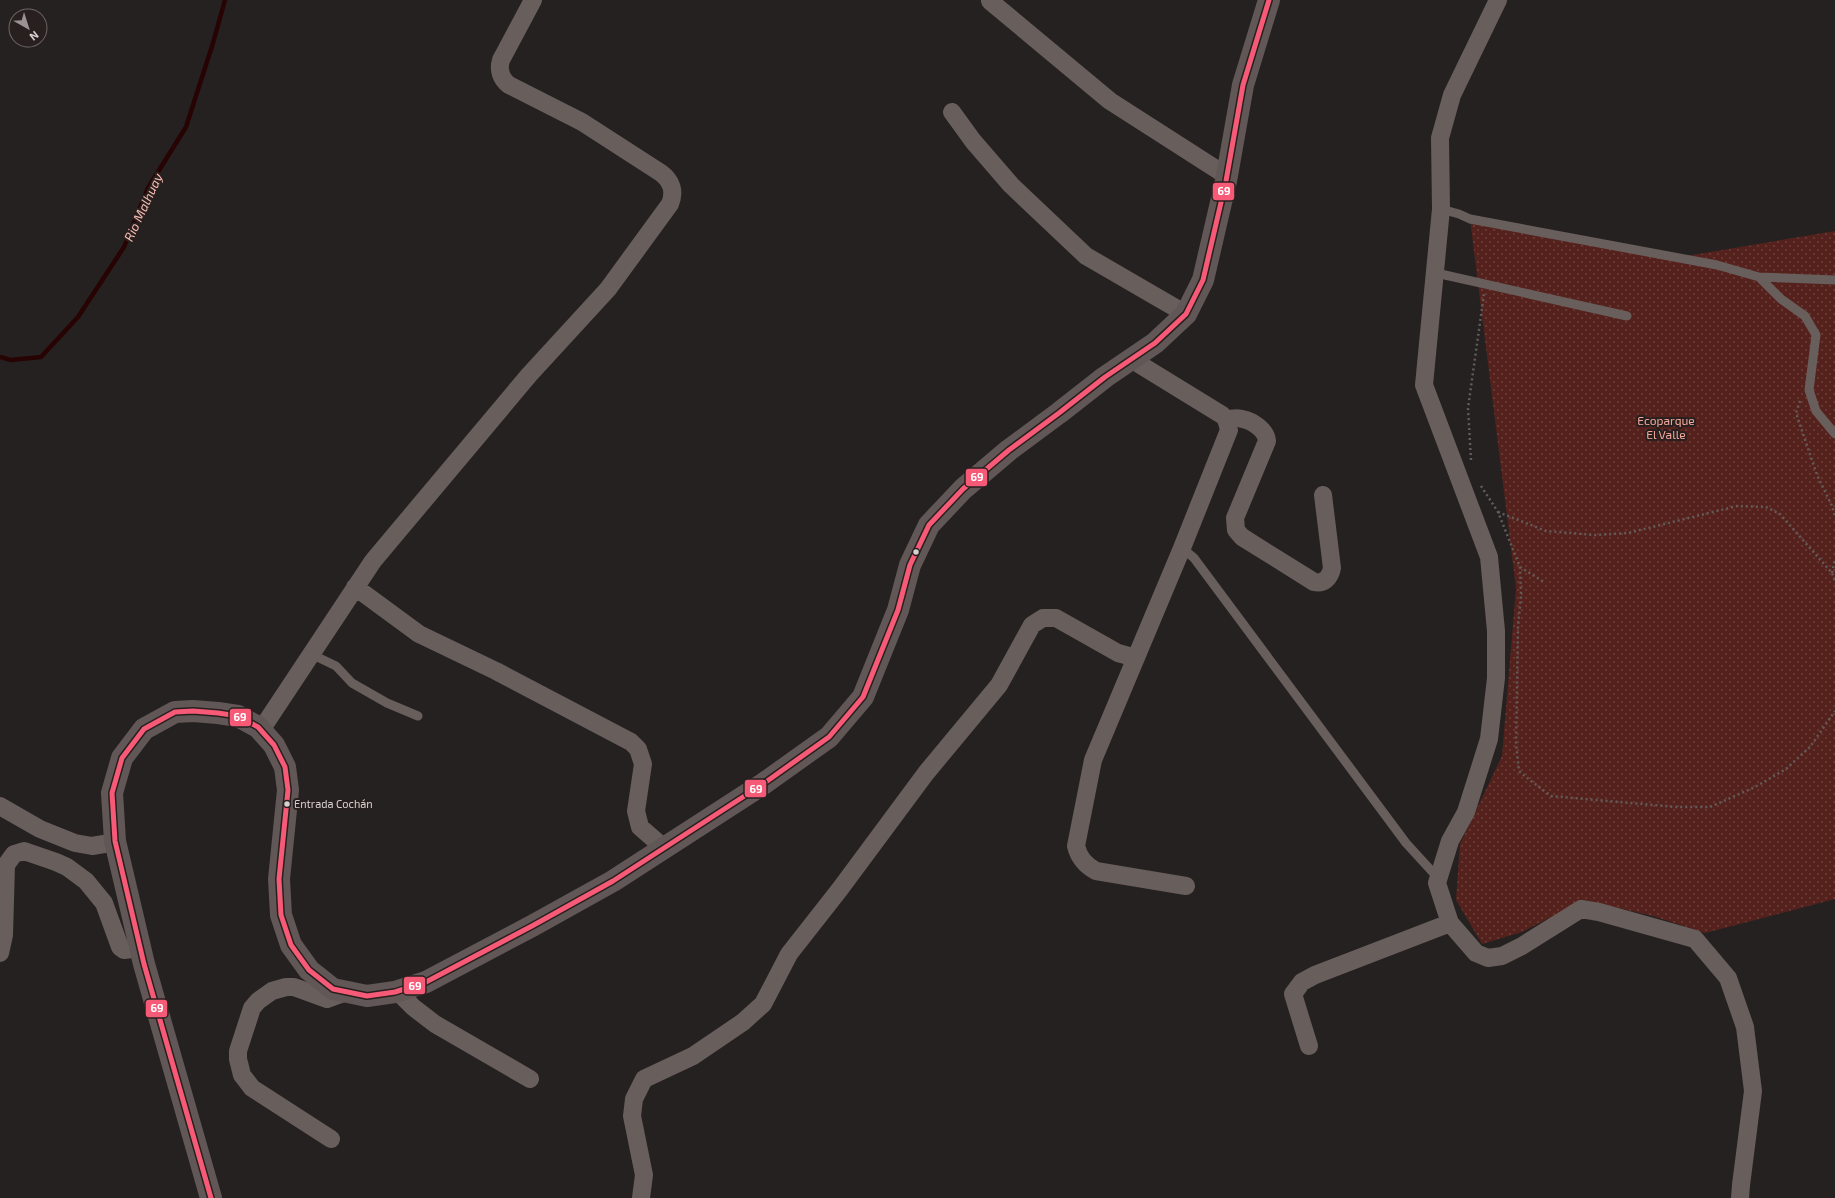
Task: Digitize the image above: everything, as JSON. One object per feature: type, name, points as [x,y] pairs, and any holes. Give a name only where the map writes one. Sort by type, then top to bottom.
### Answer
[{"type":"main road","points":[[211,1198],[140,948],[115,841],[112,793],[122,758],[144,729],[175,712],[193,711],[238,716],[260,730],[274,745],[285,767],[288,790],[279,879],[281,915],[291,945],[309,970],[332,989],[367,996],[398,992],[426,982],[532,926],[613,881],[763,784],[829,737],[864,697],[898,610],[910,565],[929,525],[963,489],[1009,450],[1105,377],[1155,343],[1186,314],[1203,280],[1218,222],[1243,85],[1269,0]]},
{"type":"street","points":[[260,730],[373,561],[529,375],[608,288],[666,210],[672,198],[672,186],[666,176],[661,172],[582,122],[509,85],[502,79],[500,70],[501,60],[533,0]]},
{"type":"street","points":[[1498,0],[1452,95],[1440,138],[1441,209],[1424,385],[1489,557],[1496,631],[1496,678],[1489,739],[1466,812],[1450,841],[1437,883],[1450,923],[1476,953],[1488,958],[1502,956],[1522,946],[1581,909],[1599,912],[1696,940],[1728,978],[1745,1027],[1753,1091],[1740,1198]]},
{"type":"street","points":[[990,1],[1110,101],[1227,176]]},
{"type":"street","points":[[952,112],[972,142],[1011,185],[1086,256],[1186,314]]},
{"type":"street","points":[[1136,357],[1139,364],[1222,415],[1229,425],[1228,435],[1093,760],[1076,846],[1084,863],[1096,871],[1186,886]]},
{"type":"street","points":[[1226,420],[1242,418],[1260,428],[1265,434],[1267,442],[1235,518],[1236,530],[1242,537],[1314,582],[1318,583],[1329,577],[1332,568],[1323,495]]},
{"type":"street","points":[[355,587],[419,634],[496,671],[631,742],[638,749],[643,764],[636,811],[640,827],[664,848]]},
{"type":"street","points":[[641,1198],[644,1175],[632,1116],[634,1099],[644,1079],[693,1056],[743,1022],[763,1004],[789,954],[926,773],[999,685],[1032,625],[1043,618],[1056,618],[1118,653],[1136,658]]},
{"type":"street","points":[[0,806],[40,829],[75,843],[92,846],[116,842]]},
{"type":"street","points":[[0,953],[4,935],[6,865],[14,854],[24,851],[67,867],[86,881],[104,903],[120,947],[124,950],[140,948]]},
{"type":"street","points":[[1309,1046],[1293,994],[1302,982],[1315,975],[1450,923]]},
{"type":"street","points":[[331,1139],[252,1088],[242,1075],[238,1059],[238,1051],[252,1008],[258,1001],[272,991],[286,987],[294,987],[327,999],[346,992]]},
{"type":"street","points":[[398,992],[413,1007],[435,1024],[530,1079]]},
{"type":"lane","points":[[1441,209],[1470,219],[1717,265],[1759,277],[1835,280]]},
{"type":"lane","points":[[1436,273],[1627,316]]},
{"type":"lane","points":[[1759,277],[1781,299],[1805,316],[1816,335],[1809,390],[1816,411],[1835,434]]},
{"type":"lane","points":[[1182,548],[1194,558],[1406,843],[1438,878]]},
{"type":"lane","points":[[311,654],[336,666],[352,683],[387,702],[418,716]]},
{"type":"path","points":[[1471,461],[1468,408],[1485,284]]},
{"type":"path","points":[[1809,390],[1802,393],[1796,414],[1817,475],[1832,506],[1835,516]]},
{"type":"path","points":[[1477,480],[1498,512],[1520,567],[1521,596],[1518,626],[1516,744],[1519,770],[1551,796],[1676,807],[1710,806],[1756,787],[1786,769],[1810,747],[1835,711]]},
{"type":"path","points":[[1498,512],[1546,531],[1595,535],[1628,533],[1737,506],[1766,507],[1780,514],[1832,573],[1835,581]]},
{"type":"path","points":[[1832,573],[1835,559]]},
{"type":"path","points":[[1520,567],[1544,582]]},
{"type":"green space","name":"Ecoparque El Valle","points":[[1470,219],[1675,258],[1835,231],[1835,899],[1705,933],[1653,916],[1584,900],[1522,932],[1482,944],[1456,900],[1460,844],[1502,756],[1516,588]]},
{"type":"waterway","name":"Rio Malhuay","points":[[0,357],[11,360],[41,357],[78,317],[124,247],[148,188],[186,127],[225,0]]},
{"type":"transit line","name":"69","points":[[211,1198],[144,964],[115,841],[112,793],[122,758],[144,729],[175,712],[193,711],[218,713],[238,716],[258,727],[274,745],[285,767],[288,790],[279,879],[281,915],[291,945],[309,970],[333,989],[367,996],[395,992],[426,982],[532,926],[613,881],[763,784],[829,737],[863,697],[898,610],[910,565],[929,525],[963,489],[1009,450],[1105,377],[1155,343],[1186,314],[1203,280],[1226,181],[1243,85],[1269,0]]},
{"type":"place","name":"Entrada Cochán","points":[[287,804]]}]
